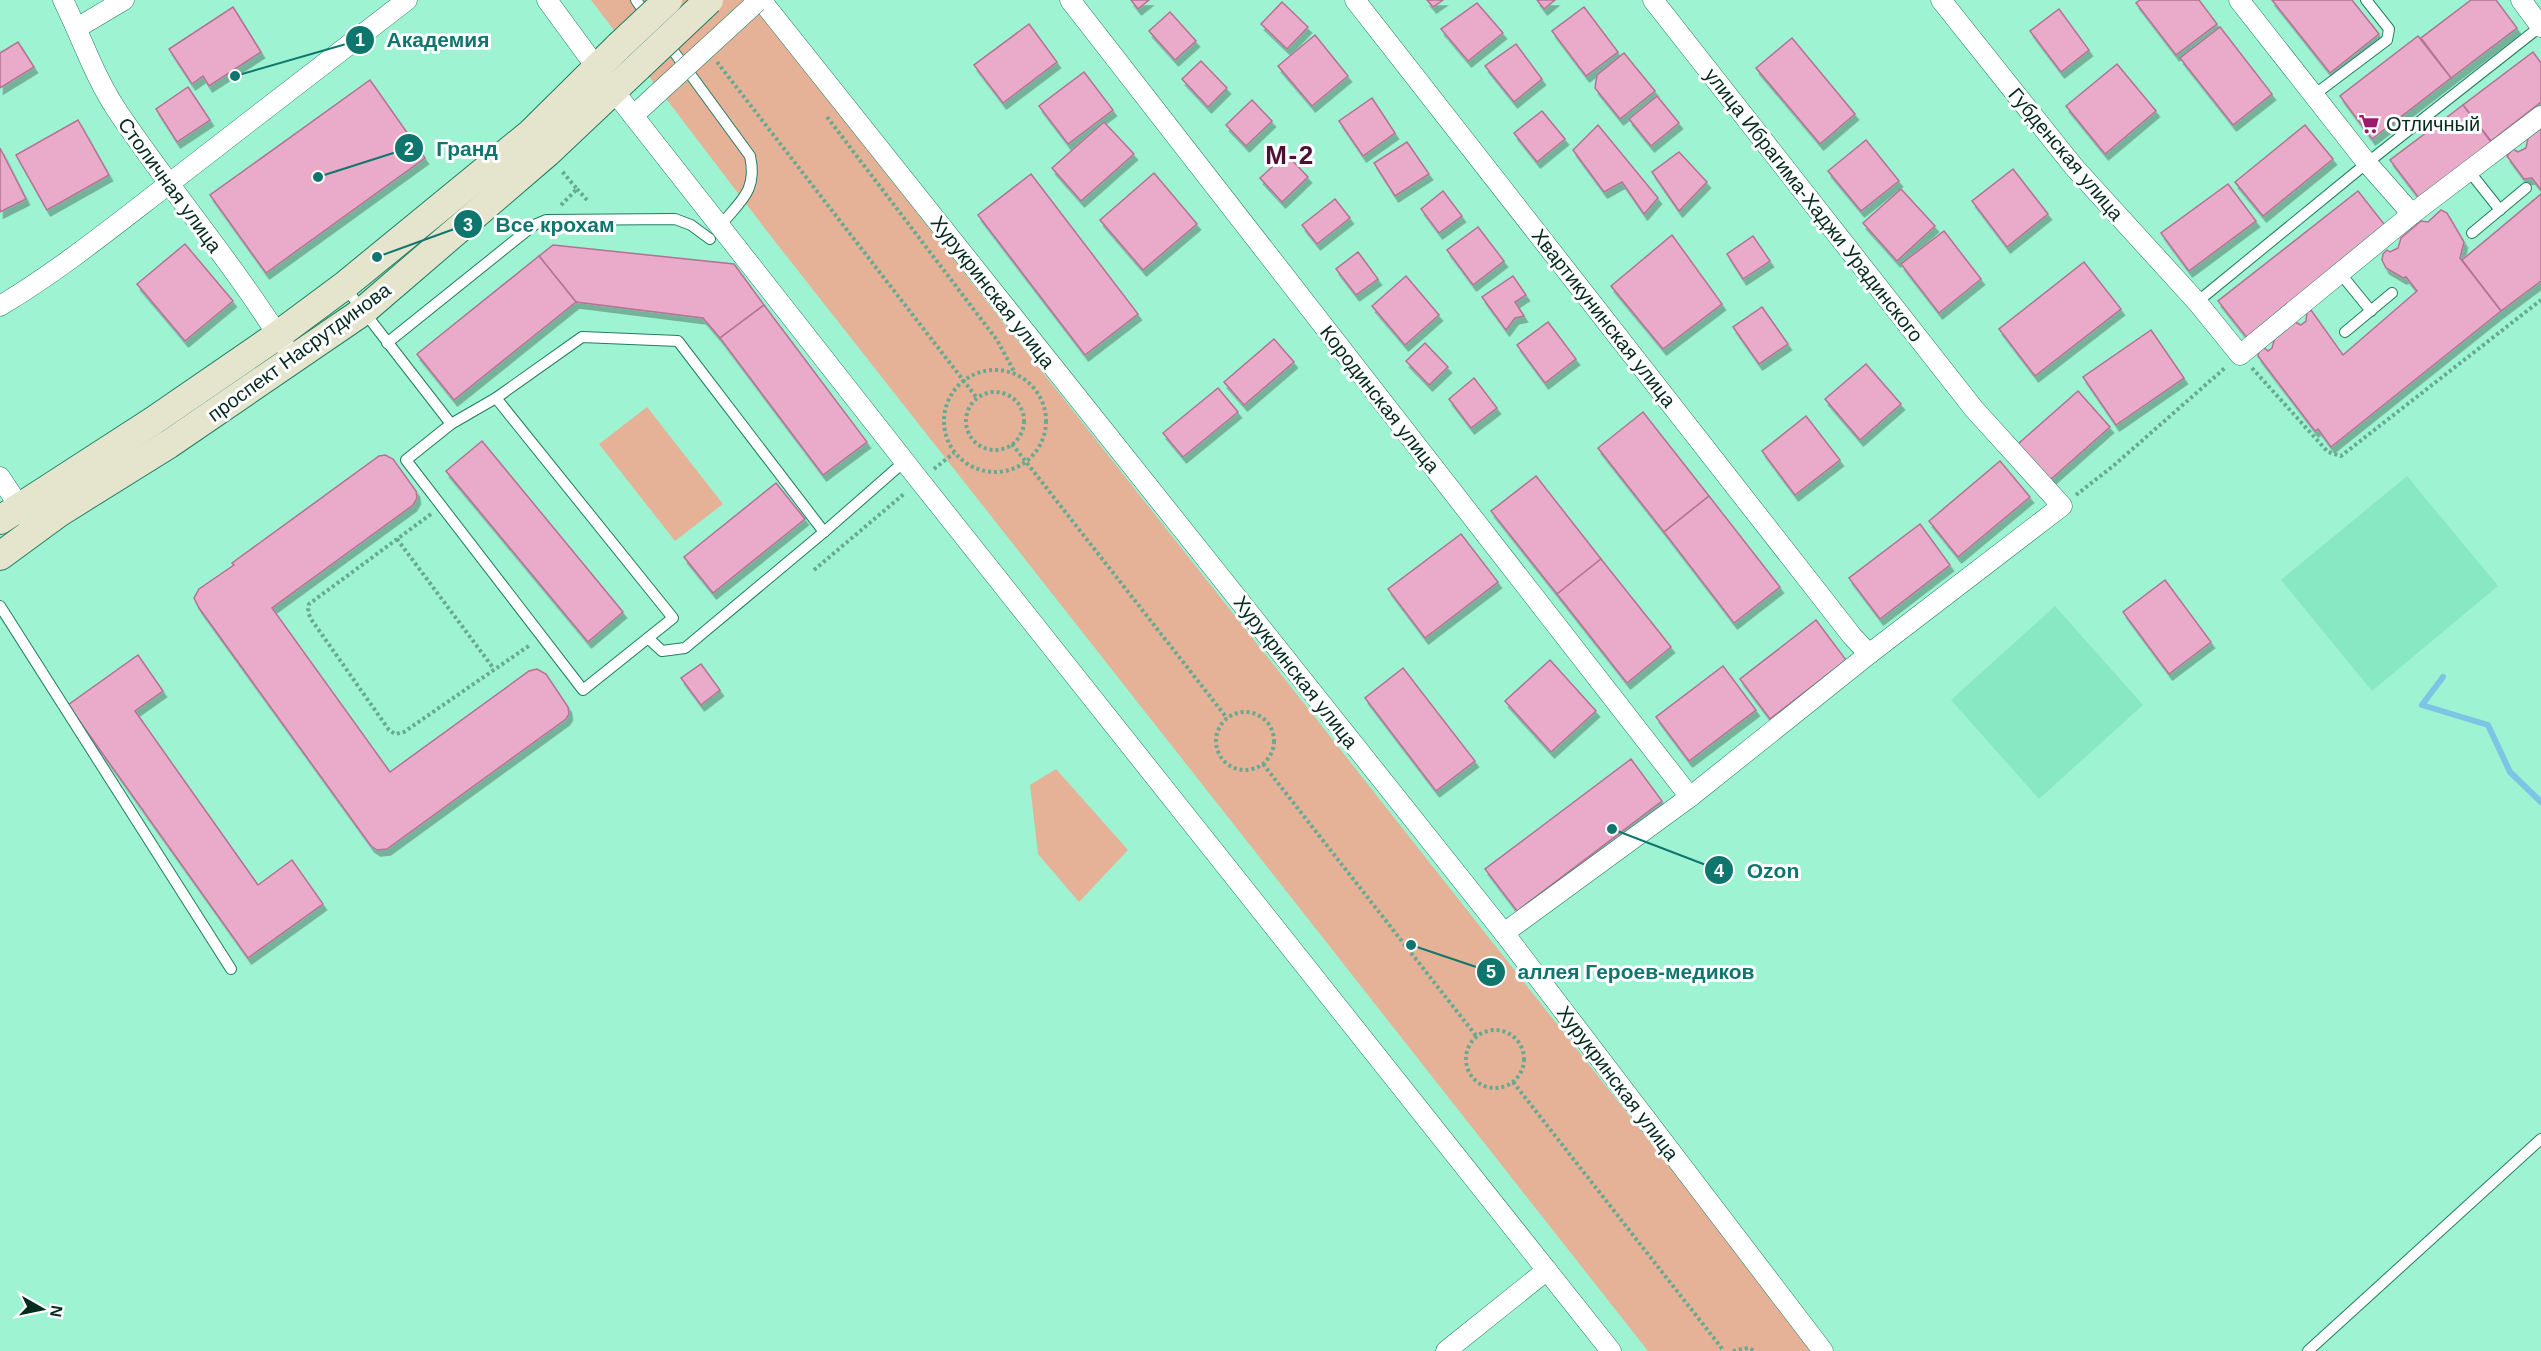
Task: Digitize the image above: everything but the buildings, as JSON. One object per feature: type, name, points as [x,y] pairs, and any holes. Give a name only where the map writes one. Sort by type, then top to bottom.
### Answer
[{"type":"main road","name":"проспект Насрутдинова","points":[[9,513],[153,421],[278,335],[344,286],[531,133],[596,66],[668,0]]},
{"type":"main road","name":"проспект Насрутдинова","points":[[0,556],[362,312],[548,153],[709,0]]},
{"type":"street","name":"Столичная улица","points":[[63,0],[98,78],[119,114],[171,183],[278,335],[293,360]]},
{"type":"street","points":[[77,28],[123,0]]},
{"type":"street","points":[[0,306],[33,286],[102,237],[407,0]]},
{"type":"street","points":[[547,0],[715,232],[905,460],[1611,1351]]},
{"type":"street","name":"Кородинская улица","points":[[1070,0],[1690,797]]},
{"type":"street","name":"Хвартикунинская улица","points":[[1355,0],[1852,636],[1869,654]]},
{"type":"street","name":"улица Ибрагима-Хаджи Урадинского","points":[[1653,0],[1974,409],[2062,506]]},
{"type":"street","name":"Губденская улица","points":[[1941,0],[2074,167],[2197,302],[2240,355]]},
{"type":"street","points":[[2521,0],[2541,27]]},
{"type":"street","points":[[633,116],[759,1]]},
{"type":"street","name":"Хурукринская улица","points":[[759,1],[1503,933],[1823,1351]]},
{"type":"street","points":[[2241,1],[2367,163],[2412,214]]},
{"type":"street","points":[[2240,355],[2412,214],[2541,116]]},
{"type":"street","points":[[0,477],[9,513],[36,530]]},
{"type":"street","points":[[1503,933],[1690,797],[1869,654],[2062,506]]},
{"type":"street","points":[[1446,1351],[1547,1270]]},
{"type":"lane","points":[[387,343],[534,225],[546,220],[675,219],[715,232],[752,186],[754,173],[750,156],[636,0]]},
{"type":"lane","points":[[2314,95],[2387,40],[2389,29],[2366,0]]},
{"type":"lane","points":[[2197,302],[2367,163],[2541,27]]},
{"type":"lane","points":[[2469,171],[2500,210]]},
{"type":"lane","points":[[2472,233],[2526,188]]},
{"type":"lane","points":[[2340,273],[2371,311]]},
{"type":"lane","points":[[344,286],[451,424]]},
{"type":"lane","points":[[2345,332],[2392,294]]},
{"type":"lane","points":[[496,398],[673,618],[583,690],[406,460],[451,424],[496,398],[582,337],[678,340],[824,532]]},
{"type":"lane","points":[[648,638],[662,651],[685,648],[824,532],[905,460]]},
{"type":"lane","points":[[0,606],[231,969]]},
{"type":"lane","points":[[2308,1351],[2541,1139]]},
{"type":"path","points":[[712,56],[977,398]]},
{"type":"path","points":[[821,109],[855,157],[997,340],[1015,373]]},
{"type":"path","points":[[577,189],[587,200]]},
{"type":"path","points":[[2062,506],[2112,467],[2240,355],[2328,452],[2341,456],[2541,300]]},
{"type":"path","points":[[997,369],[1015,373],[1030,382],[1036,389],[1047,414],[1046,432],[1039,449],[1026,462],[1008,471],[988,472],[969,466],[954,453],[945,435],[944,414],[950,395],[963,380],[979,372],[997,369]]},
{"type":"path","points":[[998,392],[1009,396],[1017,403],[1022,413],[1023,424],[1020,435],[1012,444],[1003,449],[991,450],[972,439],[967,429],[966,418],[969,407],[977,398],[987,393],[998,392]]},
{"type":"path","points":[[1012,444],[1227,718]]},
{"type":"path","points":[[814,570],[954,453]]},
{"type":"path","points":[[441,506],[309,604],[308,612],[389,730],[395,734],[404,732],[542,636]]},
{"type":"path","points":[[397,539],[494,669]]},
{"type":"path","points":[[1248,712],[1259,716],[1267,723],[1272,733],[1273,744],[1270,755],[1263,764],[1253,769],[1241,770],[1231,767],[1222,759],[1217,749],[1216,738],[1219,727],[1227,718],[1237,713],[1248,712]]},
{"type":"path","points":[[1263,764],[1477,1037]]},
{"type":"path","points":[[1487,1031],[1498,1031],[1509,1034],[1518,1041],[1523,1052],[1524,1063],[1513,1082],[1503,1087],[1492,1088],[1481,1085],[1473,1078],[1467,1068],[1466,1056],[1470,1045],[1477,1037],[1487,1031]]},
{"type":"path","points":[[1513,1082],[1724,1351]]},
{"type":"path","points":[[1733,1351],[1748,1348],[1755,1351]]},
{"type":"shaded area","points":[[591,0],[749,0],[1815,1351],[1648,1351],[766,230]]},
{"type":"shaded area","points":[[647,407],[723,504],[675,541],[599,444]]},
{"type":"shaded area","points":[[2407,476],[2498,586],[2372,691],[2281,580]]},
{"type":"shaded area","points":[[2055,606],[2143,705],[2039,799],[1951,700]]},
{"type":"shaded area","points":[[1056,769],[1128,850],[1079,902],[1038,854],[1030,785]]},
{"type":"waterway","points":[[2443,677],[2422,705],[2488,725],[2510,772],[2541,802]]},
{"type":"place","name":"Академия","points":[[235,76]]},
{"type":"place","name":"Отличный","points":[[2369,124]]},
{"type":"place","name":"Гранд","points":[[318,177]]},
{"type":"place","name":"Все крохам","points":[[377,257]]},
{"type":"place","name":"Ozon","points":[[1612,829]]},
{"type":"place","name":"аллея Героев-медиков","points":[[1411,945]]},
{"type":"district","name":"М-2","points":[[1290,155]]}]
